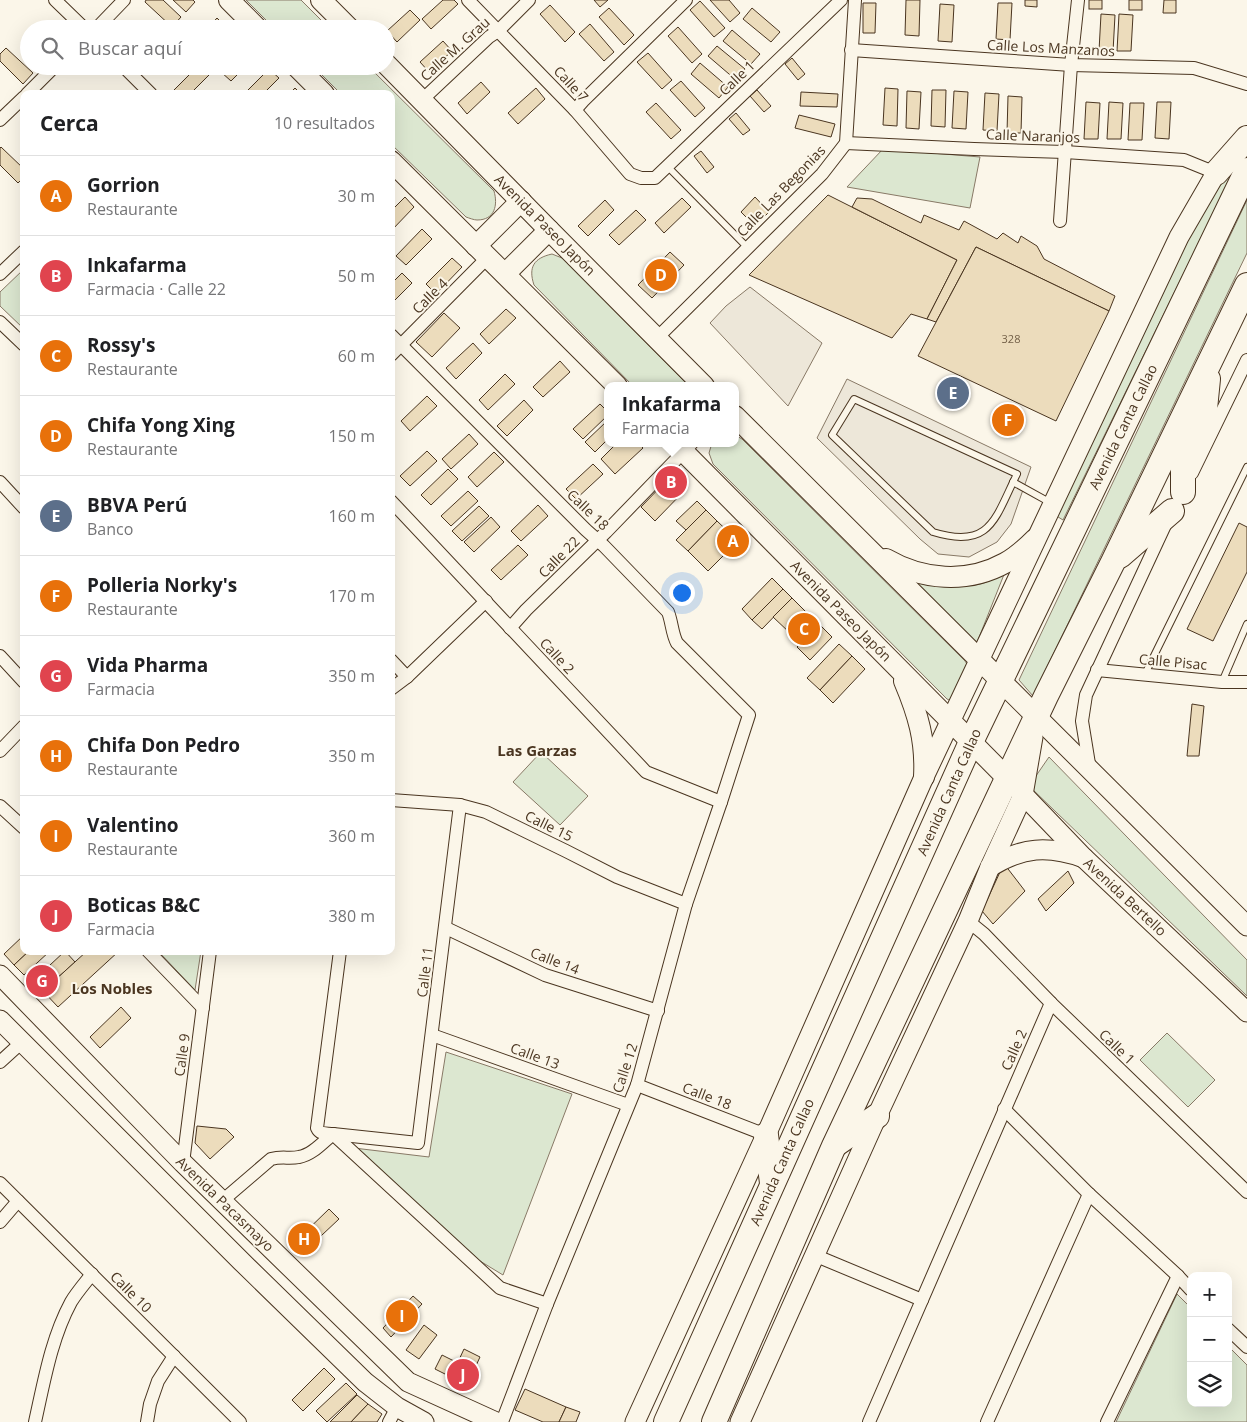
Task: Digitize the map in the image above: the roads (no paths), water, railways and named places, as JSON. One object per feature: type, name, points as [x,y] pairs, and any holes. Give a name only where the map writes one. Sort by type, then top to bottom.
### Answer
[{"type":"highway","points":[[1216,173],[1247,138]]},
{"type":"highway","name":"Avenida Canta Callao","points":[[666,1422],[970,742],[1247,170]]},
{"type":"highway","points":[[714,1422],[834,1146],[1015,787],[1041,706],[1114,562],[1247,285]]},
{"type":"highway","points":[[1114,562],[1177,502],[1184,466],[1204,419],[1210,364]]},
{"type":"highway","points":[[834,1146],[877,1116]]},
{"type":"highway","points":[[766,1135],[772,1183]]},
{"type":"main road","points":[[229,0],[249,20]]},
{"type":"main road","points":[[321,0],[341,20]]},
{"type":"main road","name":"Avenida Paseo Japón","points":[[395,73],[700,382]]},
{"type":"main road","points":[[305,75],[320,90]]},
{"type":"main road","points":[[395,165],[613,382]]},
{"type":"main road","name":"Avenida Canta Callao","points":[[636,1422],[950,721],[1179,237],[1216,173]]},
{"type":"main road","points":[[482,252],[521,201]]},
{"type":"main road","points":[[505,274],[549,230]]},
{"type":"main road","points":[[739,420],[980,660],[1008,665],[1090,770],[1247,926]]},
{"type":"main road","name":"Avenida Paseo Japón","points":[[685,447],[901,672],[1015,787]]},
{"type":"main road","points":[[869,550],[892,563],[916,573],[941,577],[967,576],[1004,564],[1021,553],[1035,540]]},
{"type":"main road","points":[[901,672],[920,725],[925,759],[924,777]]},
{"type":"main road","points":[[740,1422],[877,1116],[968,921],[990,867],[1015,787]]},
{"type":"main road","name":"Avenida Bertello","points":[[1015,787],[1084,858],[1247,1012]]},
{"type":"main road","points":[[990,867],[1017,853],[1034,850],[1051,849],[1084,858]]},
{"type":"main road","name":"Avenida Pacasmayo","points":[[0,975],[183,1163],[408,1382],[496,1422]]},
{"type":"main road","name":"Avenida Pacasmayo","points":[[0,1020],[365,1382],[393,1414],[424,1422]]},
{"type":"street","points":[[55,0],[76,20]]},
{"type":"street","points":[[105,20],[124,0]]},
{"type":"street","name":"Calle 7","points":[[468,0],[575,110],[630,174],[641,178],[655,178]]},
{"type":"street","name":"Calle M. Grau","points":[[422,100],[529,0]]},
{"type":"street","points":[[575,110],[686,0]]},
{"type":"street","name":"Calle 1","points":[[655,178],[841,0]]},
{"type":"street","name":"Calle Las Begonias","points":[[657,338],[822,174],[846,143],[855,0]]},
{"type":"street","points":[[1060,221],[1078,0]]},
{"type":"street","name":"Calle Los Manzanos","points":[[851,50],[1072,65],[1194,68],[1247,84]]},
{"type":"street","points":[[31,90],[46,75]]},
{"type":"street","points":[[132,75],[147,90]]},
{"type":"street","points":[[0,120],[20,101]]},
{"type":"street","name":"Calle Naranjos","points":[[846,143],[974,150],[1065,152],[1184,160],[1216,173]]},
{"type":"street","name":"Calle 4","points":[[395,351],[482,252]]},
{"type":"street","points":[[0,274],[20,256]]},
{"type":"street","points":[[0,322],[20,341]]},
{"type":"street","name":"Calle 18","points":[[395,338],[668,612],[677,643],[749,715]]},
{"type":"street","points":[[1090,770],[1082,721],[1086,695],[1177,502],[1247,360]]},
{"type":"street","name":"Calle 22","points":[[510,628],[597,540],[683,447]]},
{"type":"street","points":[[0,482],[20,504]]},
{"type":"street","name":"Calle 2","points":[[395,505],[646,772],[721,802]]},
{"type":"street","points":[[395,686],[407,677],[486,601]]},
{"type":"street","points":[[0,656],[20,678]]},
{"type":"street","points":[[395,664],[407,677]]},
{"type":"street","name":"Calle Pisac","points":[[1097,670],[1222,682],[1247,682]]},
{"type":"street","name":"Calle 12","points":[[502,1422],[547,1304],[637,1085],[686,904],[749,715]]},
{"type":"street","points":[[0,750],[20,730]]},
{"type":"street","name":"Calle 15","points":[[395,800],[460,805],[486,812],[617,878],[686,904]]},
{"type":"street","name":"Calle 11","points":[[333,1134],[418,1144],[460,805]]},
{"type":"street","points":[[0,806],[20,824]]},
{"type":"street","name":"Calle 1","points":[[968,921],[984,934],[1051,1003],[1245,1188]]},
{"type":"street","name":"Calle 14","points":[[446,928],[544,975],[658,1011]]},
{"type":"street","points":[[152,955],[203,1008]]},
{"type":"street","name":"Calle 9","points":[[183,1163],[210,955]]},
{"type":"street","points":[[339,955],[317,1128],[320,1133],[333,1134],[500,1288],[547,1304]]},
{"type":"street","name":"Calle 2","points":[[869,1422],[1051,1003]]},
{"type":"street","name":"Calle 13","points":[[432,1036],[628,1106]]},
{"type":"street","points":[[0,1062],[22,1042]]},
{"type":"street","name":"Calle 18","points":[[637,1085],[766,1135]]},
{"type":"street","points":[[1004,1109],[1089,1194],[1187,1286]]},
{"type":"street","points":[[222,1201],[271,1159],[298,1157],[308,1154],[333,1134]]},
{"type":"street","name":"Calle 10","points":[[0,1183],[240,1422]]},
{"type":"street","points":[[987,1422],[1089,1194]]},
{"type":"street","points":[[0,1222],[18,1201]]},
{"type":"street","points":[[814,1255],[922,1300]]},
{"type":"street","points":[[35,1422],[56,1337],[71,1302],[92,1274]]},
{"type":"street","points":[[1107,1422],[1178,1276]]},
{"type":"street","points":[[1232,1333],[1247,1347]]},
{"type":"street","points":[[147,1422],[150,1404],[158,1381],[174,1356]]},
{"type":"lane","points":[[667,166],[748,248]]},
{"type":"lane","points":[[854,399],[1017,474],[1013,482],[997,517],[987,529],[975,535],[962,538],[947,536],[932,532],[832,435],[854,399]]},
{"type":"lane","points":[[1145,674],[1247,467]]},
{"type":"lane","points":[[1013,482],[1052,503]]},
{"type":"lane","points":[[1222,682],[1247,624]]},
{"type":"place","name":"Chifa Yong Xing","points":[[661,275]]},
{"type":"place","name":"BBVA Perú","points":[[953,393]]},
{"type":"place","name":"Polleria Norky's","points":[[1008,420]]},
{"type":"place","name":"Inkafarma","points":[[671,482]]},
{"type":"place","name":"Gorrion","points":[[733,541]]},
{"type":"place","name":"Rossy's","points":[[804,629]]},
{"type":"place","name":"Vida Pharma","points":[[42,981]]},
{"type":"place","name":"Chifa Don Pedro","points":[[304,1239]]},
{"type":"place","name":"Valentino","points":[[402,1316]]},
{"type":"place","name":"Boticas B&C","points":[[463,1375]]},
{"type":"district","name":"Las Garzas","points":[[537,751]]},
{"type":"district","name":"Los Nobles","points":[[112,989]]}]
